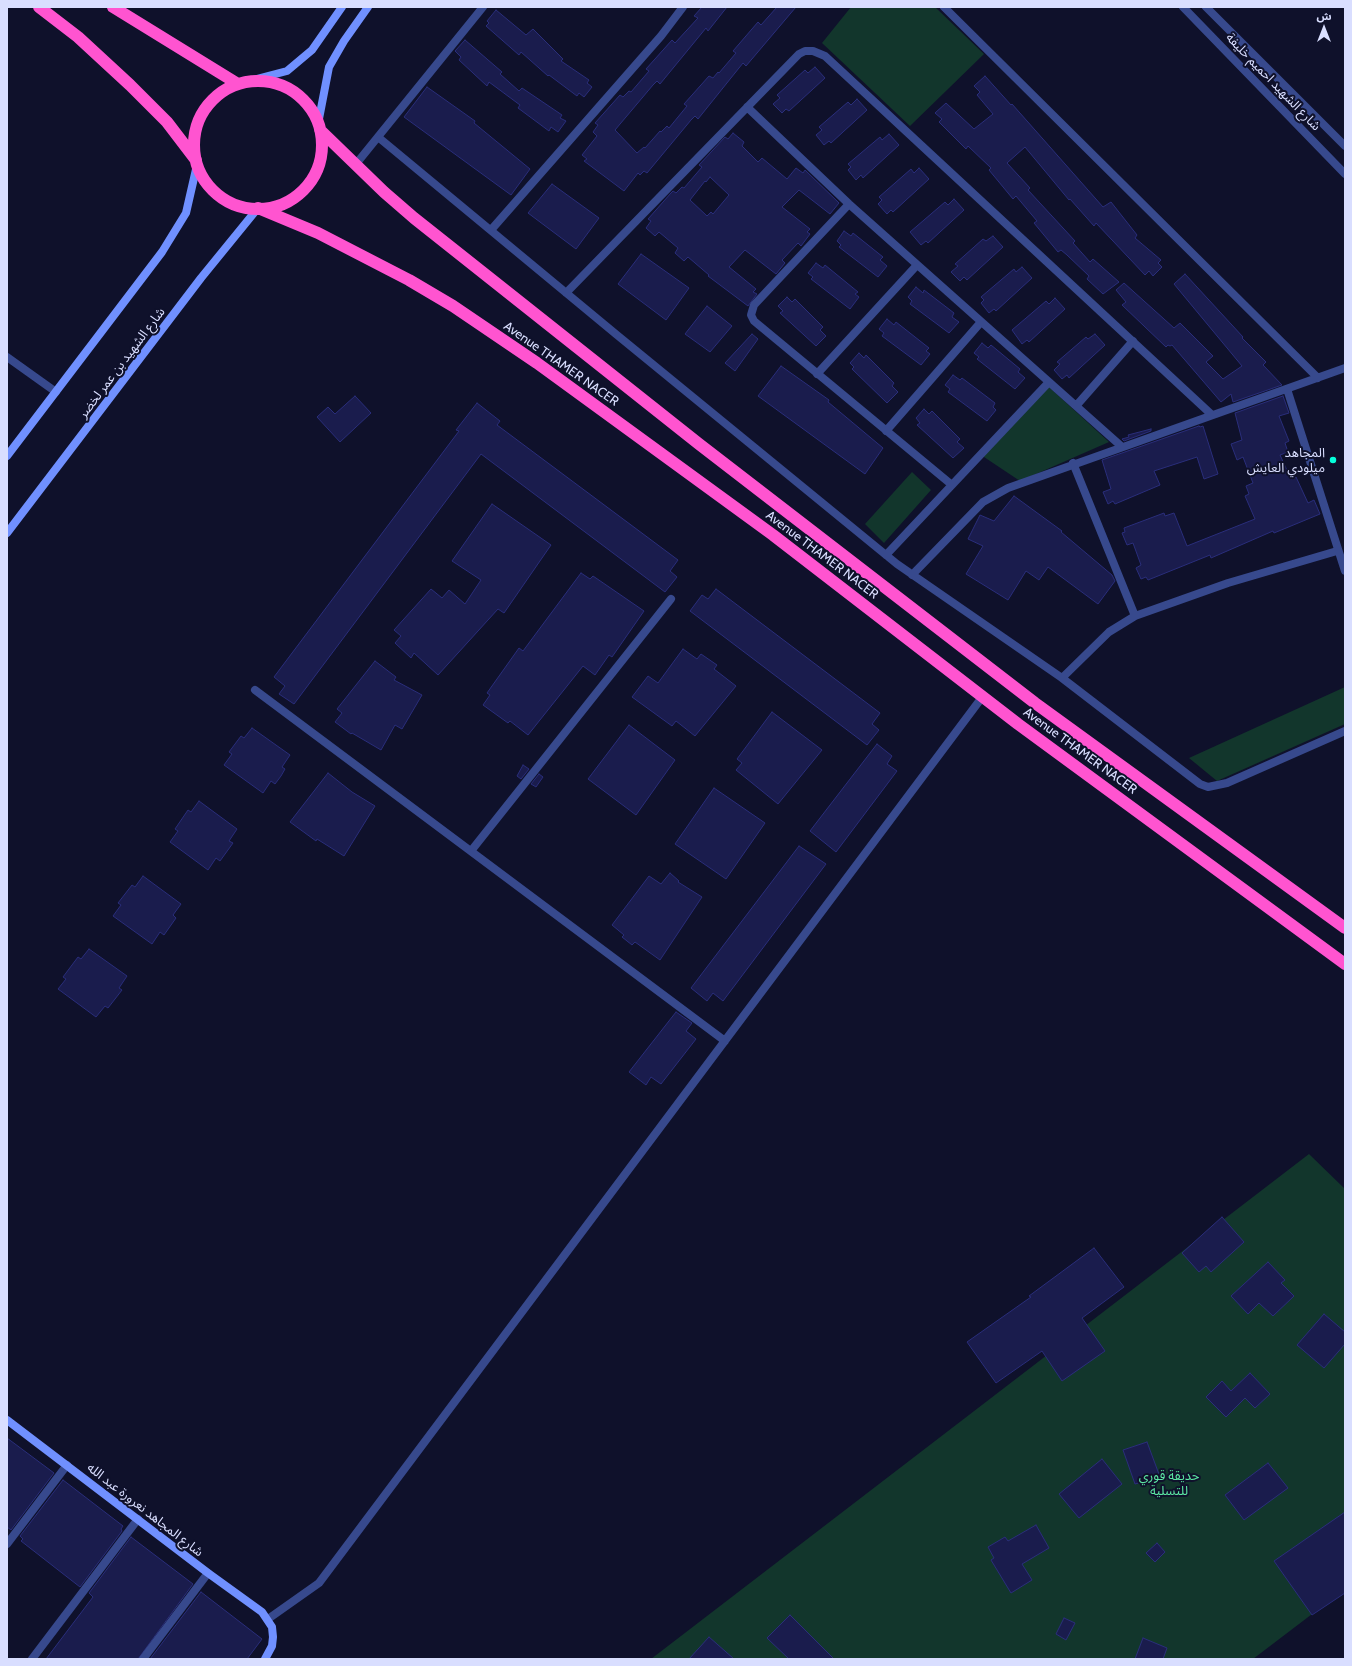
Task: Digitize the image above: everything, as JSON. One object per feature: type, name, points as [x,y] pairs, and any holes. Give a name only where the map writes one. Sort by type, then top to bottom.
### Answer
[{"type":"highway","points":[[39,7],[78,37],[130,85],[167,122],[196,162],[206,182],[219,195],[237,205],[258,208],[277,206],[294,198],[308,185],[318,168],[322,149],[319,127],[307,104],[289,89],[275,83],[260,81],[242,83],[221,92],[207,106],[198,122],[194,141],[196,162]]},
{"type":"highway","points":[[113,7],[242,83]]},
{"type":"highway","name":"Avenue THAMER NACER","points":[[319,127],[414,218],[699,444],[1035,703],[1345,928]]},
{"type":"highway","name":"Avenue THAMER NACER","points":[[258,208],[318,233],[364,256],[446,303],[496,334],[773,534],[983,696],[1345,964]]},
{"type":"main road","points":[[242,83],[287,71],[312,50],[342,7]]},
{"type":"main road","points":[[319,127],[329,67],[344,41],[368,7]]},
{"type":"main road","points":[[7,456],[162,252],[186,213],[196,162]]},
{"type":"main road","name":"شارع الشهيد بن عمر لخضر","points":[[7,533],[196,284],[258,208]]},
{"type":"main road","name":"شارع المجاهد نعرورة عبد الله","points":[[7,1420],[208,1573],[262,1612],[268,1619]]},
{"type":"main road","points":[[265,1659],[272,1646],[274,1637],[272,1627],[268,1619]]},
{"type":"street","points":[[356,164],[483,7]]},
{"type":"street","points":[[491,230],[661,36],[683,7]]},
{"type":"street","points":[[944,7],[1318,378]]},
{"type":"street","name":"شارع الشهيد احميم خليفة","points":[[1183,7],[1345,174]]},
{"type":"street","name":"شارع الشهيد احميم خليفة","points":[[1206,7],[1345,146]]},
{"type":"street","points":[[566,293],[799,54],[805,51],[813,51],[825,56],[1212,415]]},
{"type":"street","points":[[747,107],[849,204],[1121,446]]},
{"type":"street","points":[[378,137],[566,293],[886,554],[912,574],[1062,678],[1189,776],[1208,787],[1227,783],[1345,731]]},
{"type":"street","points":[[849,204],[754,305],[752,311],[754,322],[952,485]]},
{"type":"street","points":[[816,374],[917,265]]},
{"type":"street","points":[[886,431],[981,322]]},
{"type":"street","points":[[1076,406],[1133,342]]},
{"type":"street","points":[[7,357],[56,392]]},
{"type":"street","points":[[912,574],[983,502],[993,494],[1073,463],[1345,368]]},
{"type":"street","points":[[886,554],[1049,382]]},
{"type":"street","points":[[1287,389],[1337,551],[1345,571]]},
{"type":"street","points":[[1073,463],[1135,616]]},
{"type":"street","points":[[1062,678],[1109,632],[1135,616],[1228,583],[1337,551]]},
{"type":"street","points":[[471,851],[671,599]]},
{"type":"street","points":[[255,690],[725,1041]]},
{"type":"street","points":[[268,1619],[319,1583],[983,696]]},
{"type":"street","points":[[8,1541],[67,1465]]},
{"type":"street","points":[[32,1659],[138,1519]]},
{"type":"street","points":[[143,1659],[208,1573]]},
{"type":"green space","points":[[851,7],[935,7],[984,54],[910,126],[822,43]]},
{"type":"green space","points":[[1049,387],[1109,442],[1020,481],[981,455]]},
{"type":"green space","points":[[912,472],[931,490],[884,543],[865,524]]},
{"type":"green space","points":[[1345,687],[1345,724],[1217,781],[1189,758]]},
{"type":"green space","name":"حديقة قوري للتسلية","points":[[1309,1154],[1345,1189],[1345,1589],[1253,1659],[651,1659]]},
{"type":"building","points":[[702,7],[727,7],[708,31],[706,28],[660,84],[657,81],[653,85],[615,130],[637,153],[644,147],[645,148],[660,131],[661,132],[667,126],[669,128],[687,106],[684,104],[709,76],[713,78],[718,72],[719,73],[736,53],[733,51],[758,22],[761,25],[777,7],[796,7],[746,66],[743,63],[698,119],[695,116],[647,173],[644,171],[640,175],[638,173],[624,191],[584,161],[587,159],[582,155],[597,136],[593,132],[598,125],[595,123],[620,95],[623,97],[629,91],[631,92],[649,71],[646,69],[672,40],[675,43],[698,18],[694,16]]},
{"type":"building","points":[[496,10],[526,35],[533,29],[563,59],[561,61],[589,80],[587,83],[592,87],[584,97],[579,93],[577,96],[549,75],[548,76],[521,52],[519,55],[486,26],[489,23],[487,21]]},
{"type":"building","points":[[465,40],[502,72],[500,74],[519,91],[522,88],[562,115],[560,118],[566,121],[558,132],[551,127],[549,131],[518,108],[520,105],[489,82],[487,86],[459,60],[461,57],[455,51]]},
{"type":"building","points":[[815,67],[825,78],[789,111],[786,109],[782,113],[773,104],[780,98],[777,95],[805,70],[808,73]]},
{"type":"building","points":[[985,76],[1011,105],[1012,104],[1103,207],[1111,202],[1137,235],[1135,238],[1161,260],[1158,263],[1162,267],[1153,276],[1149,271],[1145,275],[1096,223],[1094,226],[1070,199],[1069,200],[1025,147],[1007,163],[1030,188],[1028,190],[1075,241],[1073,243],[1090,262],[1093,259],[1119,282],[1103,294],[1087,279],[1089,276],[1067,255],[1061,250],[1058,252],[1034,223],[1037,221],[1016,196],[1013,199],[989,170],[991,168],[968,146],[966,149],[939,122],[942,119],[935,113],[946,103],[974,129],[993,114],[977,95],[980,92],[974,86]]},
{"type":"building","points":[[427,87],[475,121],[474,123],[530,169],[511,195],[404,117]]},
{"type":"building","points":[[857,99],[867,110],[831,143],[829,141],[824,145],[816,135],[822,130],[819,127],[848,102],[851,105]]},
{"type":"building","points":[[733,133],[744,142],[742,146],[758,162],[762,158],[787,179],[796,168],[803,173],[805,170],[839,203],[830,214],[799,190],[782,207],[810,229],[807,232],[810,234],[801,246],[798,243],[782,260],[785,263],[776,274],[745,250],[729,267],[756,289],[753,292],[757,294],[748,306],[708,276],[709,275],[688,257],[684,261],[675,253],[678,248],[659,232],[655,236],[646,228],[651,221],[648,219],[671,193],[673,191],[676,193],[682,187],[684,188],[702,167],[699,165],[725,137],[728,139]],"holes":[[[710,177],[729,195],[713,214],[711,212],[707,216],[690,200]]]},
{"type":"building","points":[[889,134],[899,145],[863,178],[861,175],[856,180],[848,170],[851,167],[848,164],[880,137],[882,140]]},
{"type":"building","points":[[919,168],[929,179],[893,212],[891,210],[887,214],[878,204],[882,200],[879,197],[911,169],[914,173]]},
{"type":"building","points":[[552,184],[599,218],[576,249],[528,213]]},
{"type":"building","points":[[954,199],[964,210],[928,243],[926,241],[921,245],[910,232],[945,202],[948,205]]},
{"type":"building","points":[[844,231],[851,236],[853,233],[883,257],[880,260],[887,266],[878,277],[839,247],[841,245],[837,241]]},
{"type":"building","points":[[993,236],[1003,247],[967,280],[964,277],[960,281],[951,272],[958,266],[955,264],[983,239],[986,241]]},
{"type":"building","points":[[641,254],[689,288],[666,320],[618,284]]},
{"type":"building","points":[[816,263],[823,268],[825,265],[858,292],[855,294],[859,297],[850,309],[811,279],[813,277],[808,273]]},
{"type":"building","points":[[1022,267],[1032,278],[996,311],[994,309],[989,313],[981,303],[984,300],[981,297],[1014,269],[1016,272]]},
{"type":"building","points":[[1185,274],[1243,337],[1242,338],[1266,362],[1263,365],[1282,385],[1233,402],[1231,394],[1221,402],[1172,345],[1168,345],[1166,347],[1122,305],[1126,302],[1116,290],[1124,283],[1174,328],[1180,323],[1213,356],[1206,362],[1223,379],[1242,366],[1174,284]]},
{"type":"building","points":[[916,287],[923,293],[924,290],[954,313],[952,317],[959,322],[949,333],[910,304],[912,301],[908,297]]},
{"type":"building","points":[[787,297],[792,302],[795,299],[823,327],[820,330],[826,336],[816,346],[780,313],[783,311],[778,306]]},
{"type":"building","points":[[1055,298],[1065,309],[1029,342],[1027,340],[1022,344],[1012,330],[1046,301],[1049,304]]},
{"type":"building","points":[[707,306],[732,326],[710,352],[685,334]]},
{"type":"building","points":[[887,319],[894,325],[896,322],[929,348],[926,351],[930,354],[921,365],[882,336],[884,333],[879,329]]},
{"type":"building","points":[[752,334],[758,339],[735,371],[725,363]]},
{"type":"building","points":[[1095,334],[1105,345],[1069,378],[1067,375],[1062,379],[1054,370],[1060,364],[1057,362],[1086,337],[1088,339]]},
{"type":"building","points":[[982,343],[988,348],[991,345],[1020,369],[1018,372],[1025,378],[1015,389],[977,359],[979,357],[974,353]]},
{"type":"building","points":[[859,353],[864,358],[866,355],[894,383],[892,386],[898,392],[887,403],[852,369],[854,367],[850,363]]},
{"type":"building","points":[[781,366],[829,400],[828,402],[883,448],[865,474],[758,396]]},
{"type":"building","points":[[953,375],[960,380],[962,378],[995,403],[993,407],[996,410],[987,421],[948,392],[950,389],[945,385]]},
{"type":"building","points":[[355,396],[371,413],[340,442],[317,417],[328,407],[335,414]]},
{"type":"building","points":[[1283,396],[1289,413],[1279,416],[1289,441],[1285,443],[1288,452],[1280,455],[1291,479],[1296,477],[1308,503],[1314,500],[1320,514],[1274,533],[1273,531],[1211,558],[1210,555],[1148,580],[1146,577],[1141,579],[1136,568],[1141,565],[1133,543],[1127,545],[1122,533],[1125,532],[1124,528],[1164,513],[1165,516],[1174,513],[1187,546],[1255,519],[1245,496],[1249,494],[1246,486],[1253,483],[1243,457],[1237,460],[1231,444],[1242,440],[1235,413]]},
{"type":"building","points":[[477,403],[500,421],[497,425],[678,560],[670,571],[677,577],[665,592],[481,454],[294,704],[279,694],[285,686],[274,677],[459,431],[456,430]]},
{"type":"building","points":[[924,409],[929,414],[932,411],[960,439],[957,442],[964,448],[953,458],[917,425],[920,423],[916,418]]},
{"type":"building","points":[[1199,426],[1203,426],[1218,474],[1204,479],[1197,457],[1154,471],[1160,485],[1115,504],[1113,501],[1108,504],[1103,492],[1111,489],[1102,460]]},
{"type":"building","points":[[1151,429],[1151,431],[1124,441],[1122,439],[1129,437],[1128,435]]},
{"type":"building","points":[[1014,496],[1062,531],[1061,532],[1112,575],[1115,581],[1098,604],[1048,567],[1039,580],[1026,571],[1008,600],[966,574],[983,546],[968,539],[980,515],[994,521]]},
{"type":"building","points":[[492,504],[551,545],[504,613],[498,609],[438,675],[414,653],[411,658],[395,643],[401,636],[394,630],[431,589],[442,598],[449,590],[465,604],[481,580],[452,561]]},
{"type":"building","points":[[581,573],[590,579],[593,576],[644,611],[612,657],[609,655],[595,675],[583,666],[528,735],[510,721],[508,723],[483,705],[490,695],[487,693],[519,648],[523,651]]},
{"type":"building","points":[[716,589],[880,713],[872,724],[879,730],[867,745],[690,611],[702,595],[708,599]]},
{"type":"building","points":[[683,649],[697,659],[701,654],[717,665],[714,669],[736,686],[695,736],[676,721],[672,726],[632,697],[648,676],[658,683]]},
{"type":"building","points":[[375,661],[396,677],[394,680],[422,695],[402,729],[395,725],[381,750],[352,733],[351,734],[335,722],[342,713],[337,709]]},
{"type":"building","points":[[772,712],[822,750],[778,804],[736,770],[742,763],[737,759]]},
{"type":"building","points":[[629,725],[675,760],[636,815],[588,779]]},
{"type":"building","points":[[252,728],[290,755],[282,767],[285,769],[281,776],[275,784],[271,781],[263,793],[224,765],[232,754],[229,752],[241,736],[244,738]]},
{"type":"building","points":[[877,744],[892,756],[887,764],[897,771],[836,852],[810,831]]},
{"type":"building","points":[[523,765],[529,769],[521,779],[517,776]]},
{"type":"building","points":[[328,773],[352,792],[375,806],[344,856],[317,839],[316,841],[290,822]]},
{"type":"building","points":[[539,774],[543,777],[536,787],[531,784]]},
{"type":"building","points":[[714,788],[765,823],[726,879],[675,844]]},
{"type":"building","points":[[199,801],[237,829],[229,841],[233,843],[220,861],[216,858],[208,870],[170,842],[178,831],[175,829],[188,810],[191,812]]},
{"type":"building","points":[[799,846],[826,864],[723,1001],[713,993],[707,1001],[691,988]]},
{"type":"building","points":[[670,873],[679,881],[678,882],[702,897],[660,960],[635,942],[632,945],[622,937],[624,935],[612,925],[649,876],[661,884]]},
{"type":"building","points":[[143,876],[181,904],[173,915],[176,918],[164,935],[160,932],[152,944],[113,916],[121,905],[118,903],[132,885],[135,887]]},
{"type":"building","points":[[89,949],[127,976],[119,988],[122,990],[108,1008],[105,1006],[96,1017],[58,989],[66,979],[63,977],[78,957],[81,959]]},
{"type":"building","points":[[676,1012],[692,1023],[686,1031],[696,1039],[661,1084],[651,1077],[646,1085],[629,1072]]},
{"type":"building","points":[[1222,1217],[1244,1242],[1211,1272],[1206,1266],[1199,1272],[1182,1253]]},
{"type":"building","points":[[1094,1248],[1124,1287],[1082,1318],[1105,1351],[1062,1381],[1042,1351],[996,1383],[967,1342],[1031,1297],[1029,1296]]},
{"type":"building","points":[[1268,1262],[1285,1280],[1281,1283],[1294,1296],[1273,1316],[1259,1303],[1248,1314],[1231,1296]]},
{"type":"building","points":[[1324,1314],[1345,1332],[1345,1344],[1324,1368],[1297,1345]]},
{"type":"building","points":[[1250,1373],[1270,1394],[1255,1408],[1245,1398],[1226,1417],[1206,1397],[1222,1381],[1231,1391]]},
{"type":"building","points":[[7,1438],[54,1473],[11,1530],[7,1527]]},
{"type":"building","points":[[1147,1442],[1160,1477],[1135,1484],[1123,1450]]},
{"type":"building","points":[[1102,1459],[1122,1484],[1079,1518],[1059,1494]]},
{"type":"building","points":[[1268,1463],[1288,1488],[1244,1520],[1225,1495]]},
{"type":"building","points":[[63,1480],[123,1526],[121,1529],[122,1531],[80,1587],[21,1541],[23,1539],[20,1536]]},
{"type":"building","points":[[1345,1512],[1345,1593],[1312,1615],[1274,1561]]},
{"type":"building","points":[[1036,1525],[1049,1548],[1022,1564],[1032,1580],[1011,1593],[991,1560],[994,1558],[988,1547],[1005,1537],[1008,1541]]},
{"type":"building","points":[[131,1537],[193,1584],[138,1659],[46,1659],[93,1597],[89,1593]]},
{"type":"building","points":[[1157,1543],[1165,1552],[1155,1562],[1146,1553]]},
{"type":"building","points":[[201,1592],[262,1639],[247,1659],[150,1659]]},
{"type":"building","points":[[790,1615],[834,1659],[789,1659],[767,1638]]},
{"type":"building","points":[[1064,1618],[1075,1623],[1066,1640],[1056,1634]]},
{"type":"building","points":[[709,1637],[734,1659],[689,1659]]},
{"type":"building","points":[[1143,1638],[1167,1648],[1163,1659],[1135,1659]]},
{"type":"place","name":"المجاهد ميلودي العايش","points":[[1333,460]]}]
